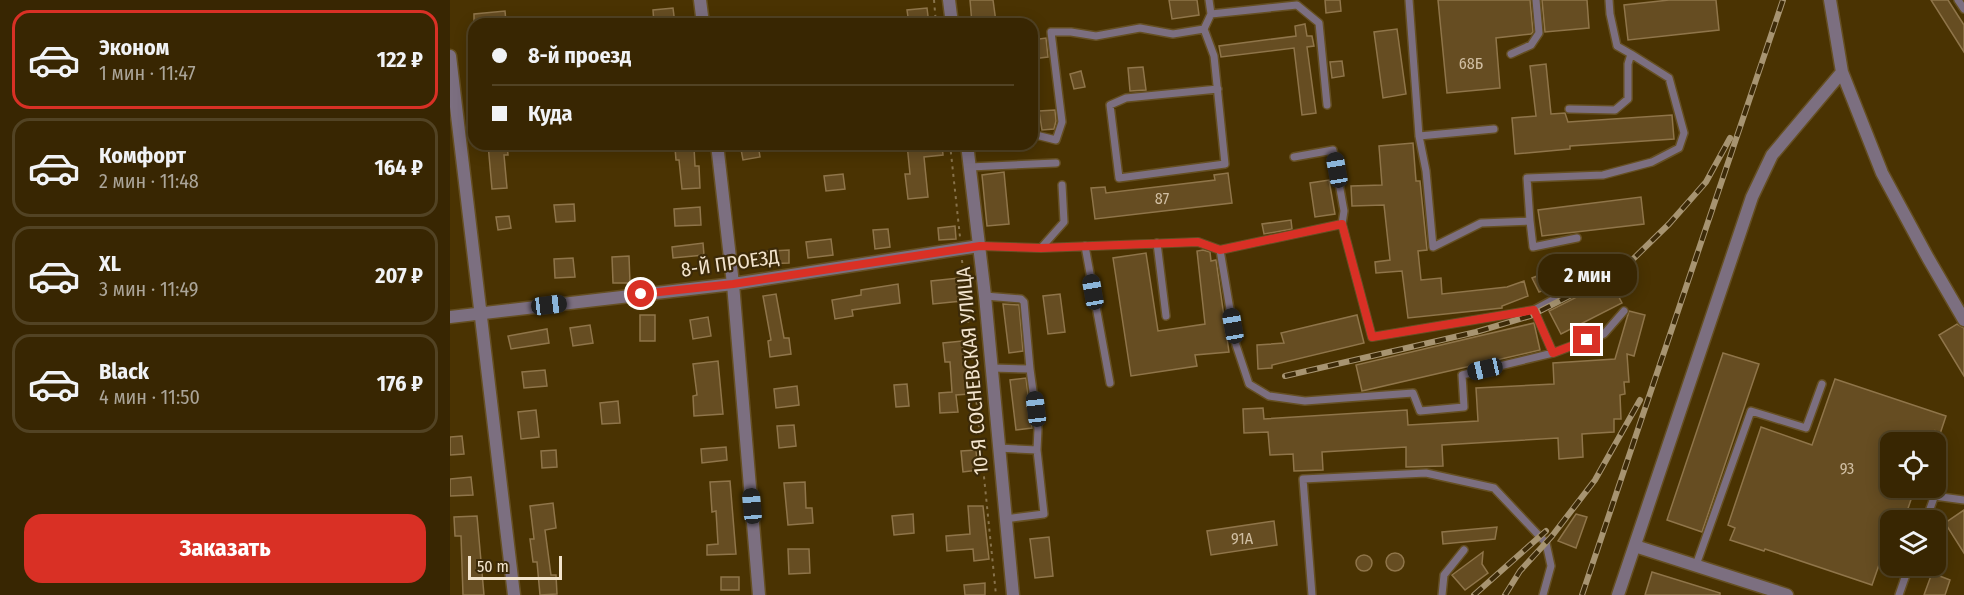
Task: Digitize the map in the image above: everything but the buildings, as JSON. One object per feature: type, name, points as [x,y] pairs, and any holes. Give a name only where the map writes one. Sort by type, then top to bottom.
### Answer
[{"type":"street","points":[[700,0],[702,18]]},
{"type":"street","points":[[949,0],[951,18]]},
{"type":"street","points":[[1830,0],[1842,72],[1882,173],[1964,320]]},
{"type":"street","points":[[450,56],[514,595]]},
{"type":"street","points":[[1618,595],[1752,196],[1772,155],[1842,72]]},
{"type":"street","points":[[718,150],[733,284],[759,595]]},
{"type":"street","name":"10-Я СОСНЕВСКАЯ УЛИЦА","points":[[968,150],[980,246],[1013,595]]},
{"type":"street","name":"8-Й ПРОЕЗД","points":[[450,317],[733,284],[980,246]]},
{"type":"street","points":[[1635,546],[1779,594]]},
{"type":"lane","points":[[1209,0],[1211,14],[1204,28],[1214,56],[1218,89],[1225,164],[1119,178],[1110,105],[1126,99],[1218,89]]},
{"type":"lane","points":[[1409,0],[1419,136],[1426,171],[1433,247],[1481,223],[1530,221]]},
{"type":"lane","points":[[1510,54],[1531,45],[1539,33],[1536,0]]},
{"type":"lane","points":[[1577,238],[1533,247],[1527,178],[1604,175],[1652,162],[1679,148],[1684,133],[1669,78],[1617,46],[1609,0]]},
{"type":"lane","points":[[1958,0],[1964,9]]},
{"type":"lane","points":[[1211,14],[1297,5],[1319,23],[1327,105]]},
{"type":"lane","points":[[1038,136],[1056,140],[1062,122],[1051,32],[1096,36],[1140,28],[1173,34],[1204,28]]},
{"type":"lane","points":[[1569,110],[1615,110],[1629,99],[1631,54]]},
{"type":"lane","points":[[1419,136],[1494,129]]},
{"type":"lane","points":[[1294,158],[1333,150],[1344,211],[1342,224],[1372,337],[1534,310],[1584,283]]},
{"type":"lane","points":[[970,167],[1056,163]]},
{"type":"lane","points":[[1041,248],[1064,222],[1062,185]]},
{"type":"lane","points":[[980,246],[1041,248],[1198,242],[1220,250],[1342,224]]},
{"type":"lane","points":[[1157,243],[1166,316]]},
{"type":"lane","points":[[1085,246],[1110,383]]},
{"type":"lane","points":[[1220,250],[1236,345],[1249,384],[1269,396],[1305,401],[1413,393],[1419,411],[1464,407],[1462,375],[1553,353],[1605,334],[1624,311]]},
{"type":"lane","points":[[985,296],[1021,298],[1024,302],[1038,429],[1037,450],[1044,514],[1005,519]]},
{"type":"lane","points":[[1534,310],[1553,353]]},
{"type":"lane","points":[[991,368],[1030,369]]},
{"type":"lane","points":[[1696,565],[1751,411],[1806,428],[1822,384]]},
{"type":"lane","points":[[998,448],[1037,450]]},
{"type":"lane","points":[[1312,595],[1303,479],[1426,473],[1494,488],[1526,524],[1541,537],[1546,543],[1551,566],[1543,595]]},
{"type":"lane","points":[[1946,498],[1964,500]]},
{"type":"lane","points":[[1442,595],[1444,575],[1464,550]]},
{"type":"lane","points":[[1899,595],[1906,576]]},
{"type":"path","points":[[934,0],[936,18]]},
{"type":"path","points":[[951,150],[996,595]]},
{"type":"railway","points":[[1582,595],[1783,0]]},
{"type":"railway","points":[[1285,376],[1476,332],[1530,316],[1579,291],[1629,263],[1669,224],[1706,182],[1730,138]]},
{"type":"railway","points":[[1505,595],[1520,571],[1552,536],[1595,480],[1640,400]]},
{"type":"railway","points":[[1474,595],[1546,531]]},
{"type":"route","points":[[641,294],[733,284],[980,246],[1041,248],[1198,242],[1220,250],[1342,224],[1372,337],[1534,310],[1553,353],[1587,340]]}]
